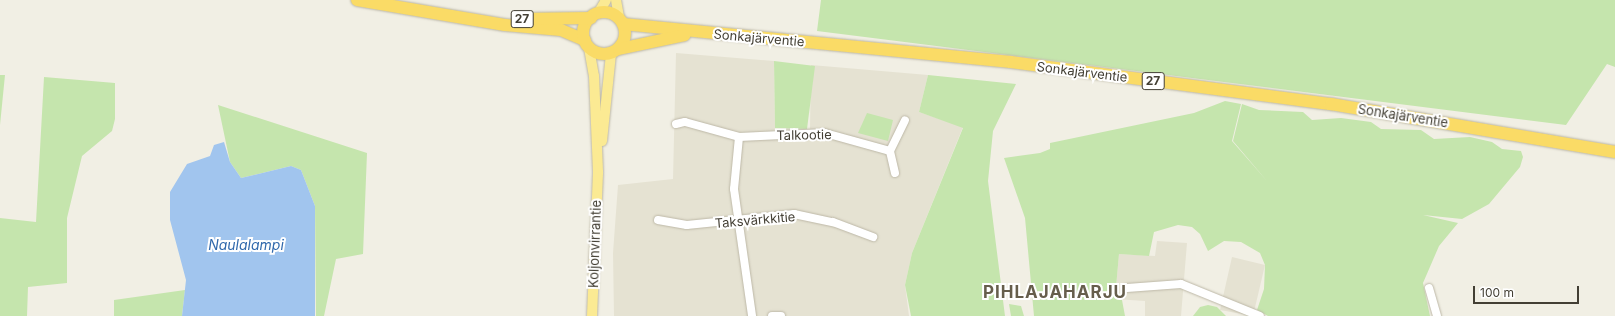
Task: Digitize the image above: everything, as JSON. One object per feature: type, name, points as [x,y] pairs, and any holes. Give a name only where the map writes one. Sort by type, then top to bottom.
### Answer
[{"type":"highway","name":"27","points":[[357,0],[454,14],[534,20],[595,15]]},
{"type":"highway","name":"27","points":[[454,14],[505,25],[567,31],[587,44]]},
{"type":"highway","points":[[595,15],[621,21],[624,37],[615,51],[596,53],[587,44],[585,28],[595,15]]},
{"type":"highway","name":"Sonkajärventie","points":[[621,21],[688,33],[1026,64],[1331,104],[1615,152]]},
{"type":"highway","name":"Sonkajärventie","points":[[615,51],[688,33]]},
{"type":"main road","points":[[595,15],[606,0]]},
{"type":"main road","points":[[616,0],[621,21]]},
{"type":"main road","name":"Koljonvirrantie","points":[[587,44],[594,76],[598,173],[592,316]]},
{"type":"main road","name":"Koljonvirrantie","points":[[598,173],[615,51]]},
{"type":"street","points":[[895,173],[890,151],[905,120]]},
{"type":"street","name":"Talkootie","points":[[676,124],[686,122],[739,137],[825,133],[890,151]]},
{"type":"street","points":[[739,137],[734,171],[737,220],[752,316]]},
{"type":"street","name":"Taksvärkkitie","points":[[658,220],[687,226],[737,220],[807,216],[873,237]]},
{"type":"street","points":[[1127,288],[1181,284],[1260,316]]},
{"type":"street","points":[[1429,288],[1437,316]]},
{"type":"street","points":[[772,316],[781,316]]},
{"type":"shaded area","points":[[676,53],[774,61],[775,128],[810,129],[811,65],[928,75],[919,112],[963,127],[912,253],[905,285],[909,316],[614,316],[613,253],[618,185],[673,179]]},
{"type":"shaded area","points":[[1157,241],[1187,243],[1181,316],[1145,316],[1145,301],[1115,299],[1119,254],[1155,256]]},
{"type":"shaded area","points":[[1232,257],[1265,265],[1253,316],[1220,310]]},
{"type":"green space","points":[[821,0],[1615,0],[1615,67],[1607,64],[1566,125],[817,31]]},
{"type":"green space","points":[[774,61],[815,66],[807,129],[775,128]]},
{"type":"green space","points":[[0,75],[5,75],[0,125]]},
{"type":"green space","points":[[928,75],[1016,84],[993,131],[988,181],[1005,316],[911,316],[905,285],[912,253],[963,128],[919,112]]},
{"type":"green space","points":[[44,77],[115,83],[115,119],[112,131],[82,156],[67,218],[67,283],[28,287],[27,316],[0,316],[0,218],[36,222]]},
{"type":"green space","points":[[1225,101],[1241,104],[1232,141],[1267,181],[1233,141],[1242,104],[1259,110],[1303,112],[1312,120],[1341,118],[1371,122],[1381,129],[1421,130],[1434,139],[1470,137],[1492,142],[1502,149],[1521,151],[1523,157],[1520,167],[1489,204],[1462,219],[1423,215],[1458,223],[1439,246],[1423,283],[1430,316],[1268,316],[1257,310],[1264,289],[1265,265],[1260,253],[1241,242],[1224,241],[1208,251],[1200,234],[1192,227],[1178,225],[1154,232],[1149,256],[1119,254],[1115,299],[1122,300],[1125,316],[1034,316],[1025,218],[1004,158],[1040,153],[1050,149],[1050,143],[1194,113]]},
{"type":"green space","points":[[218,105],[367,153],[363,254],[336,259],[324,316],[316,316],[315,206],[301,170],[291,166],[241,178],[230,162]]},
{"type":"green space","points":[[867,113],[893,120],[888,141],[858,133]]},
{"type":"green space","points":[[185,290],[182,316],[114,316],[114,300]]},
{"type":"green space","points":[[1009,304],[1021,306],[1024,316],[1011,316]]},
{"type":"green space","points":[[1208,305],[1217,307],[1226,316],[1193,316],[1200,307]]},
{"type":"water","name":"Naulalampi","points":[[224,142],[230,162],[241,178],[291,166],[301,170],[315,206],[315,316],[182,316],[186,280],[170,220],[170,192],[187,164],[210,156],[214,145]]},
{"type":"district","name":"PIHLAJAHARJU","points":[[1055,293]]}]
